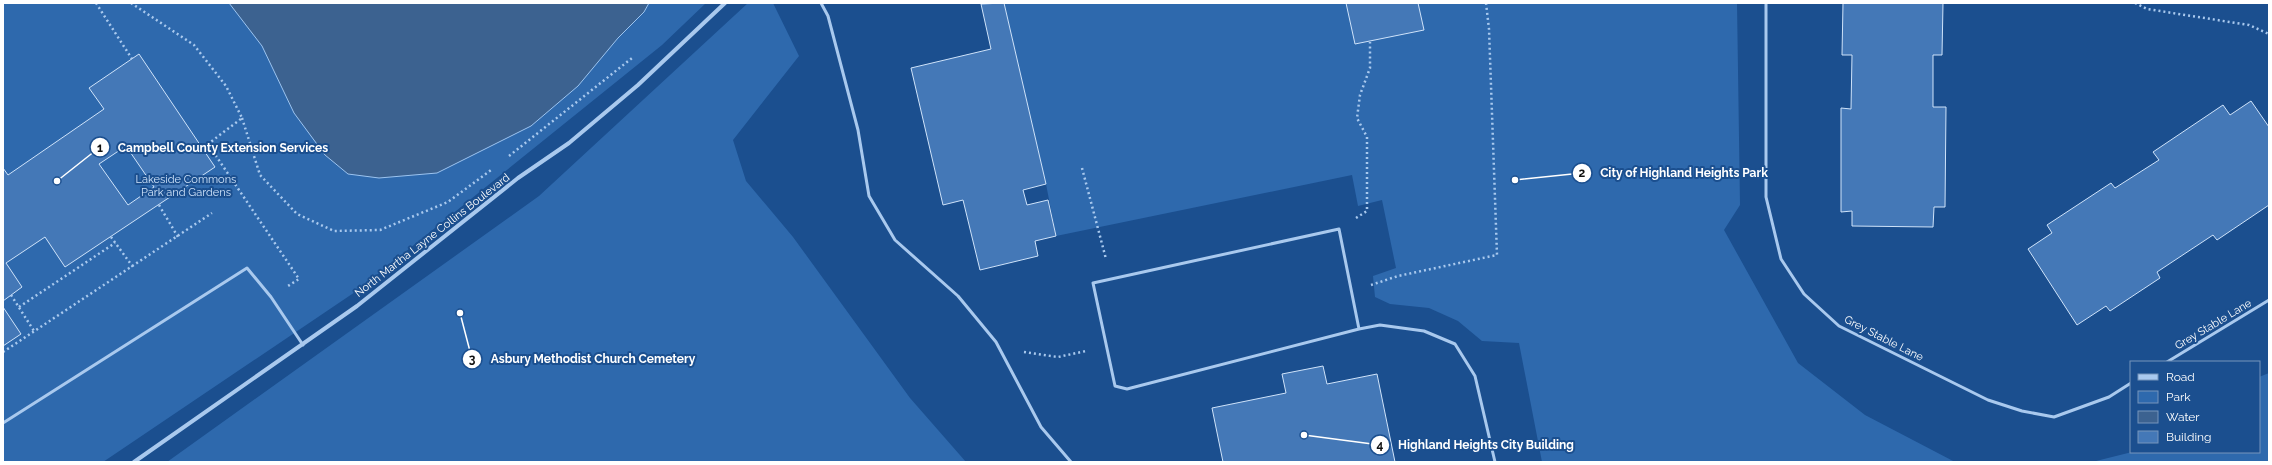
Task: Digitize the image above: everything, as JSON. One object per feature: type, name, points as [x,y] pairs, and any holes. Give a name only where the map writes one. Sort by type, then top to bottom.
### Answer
[{"type":"street","name":"North Martha Layne Collins Boulevard","points":[[134,462],[357,306],[518,178],[569,143],[638,85],[725,3]]},
{"type":"lane","points":[[821,3],[828,16],[858,130],[869,196],[895,240],[958,296],[1000,348],[1041,427],[1071,462]]},
{"type":"lane","name":"Grey Stable Lane","points":[[1766,3],[1766,197],[1781,259],[1804,294],[1839,326],[1988,400],[2022,411],[2054,417],[2109,397],[2130,385]]},
{"type":"lane","points":[[1359,329],[1339,229],[1093,283],[1115,386],[1127,389],[1359,329],[1380,325],[1424,331],[1455,344],[1475,376],[1495,462]]},
{"type":"lane","points":[[3,423],[247,268],[270,297],[302,345]]},
{"type":"lane","name":"Grey Stable Lane","points":[[2169,361],[2269,300]]},
{"type":"path","points":[[96,3],[132,58]]},
{"type":"path","points":[[131,3],[194,46],[226,86],[242,118],[260,175],[297,214],[334,231],[380,230],[448,202],[492,169]]},
{"type":"path","points":[[1351,292],[1398,276],[1497,256],[1489,29],[1486,3]]},
{"type":"path","points":[[2136,3],[2147,9],[2249,26],[2269,34]]},
{"type":"path","points":[[1339,229],[1367,211],[1367,137],[1357,118],[1360,95],[1370,68],[1370,42]]},
{"type":"path","points":[[504,160],[637,54]]},
{"type":"path","points":[[242,118],[208,144],[299,279],[270,297]]},
{"type":"path","points":[[1082,168],[1111,279]]},
{"type":"path","points":[[159,204],[178,237]]},
{"type":"path","points":[[3,352],[133,267],[212,213]]},
{"type":"path","points":[[111,237],[133,267]]},
{"type":"path","points":[[19,307],[115,243]]},
{"type":"path","points":[[11,295],[34,331]]},
{"type":"path","points":[[1000,348],[1058,357],[1107,346]]},
{"type":"green space","name":"Lakeside Commons Park and Gardens","points":[[3,3],[706,3],[662,45],[358,290],[103,462],[3,462]]},
{"type":"green space","points":[[748,3],[773,3],[799,56],[733,140],[746,181],[793,237],[910,398],[966,462],[167,462],[539,196]]},
{"type":"green space","points":[[1004,3],[1737,3],[1740,205],[1724,230],[1798,363],[1865,415],[1955,462],[1542,462],[1519,343],[1482,341],[1458,321],[1429,308],[1390,304],[1375,297],[1373,276],[1396,268],[1382,200],[1358,206],[1352,175],[1056,236],[1046,184]]},
{"type":"green space","points":[[2269,373],[2269,462],[2092,462],[2130,452],[2260,453],[2260,377]]},
{"type":"water","points":[[229,3],[649,3],[644,12],[618,38],[578,86],[531,126],[437,173],[379,178],[348,174],[325,155],[294,113],[262,46]]},
{"type":"building","points":[[1004,3],[1046,184],[1023,190],[1027,205],[1048,200],[1056,236],[1035,241],[1038,256],[980,270],[963,200],[943,205],[911,68],[991,49],[981,4]]},
{"type":"building","points":[[1346,3],[1418,3],[1424,30],[1355,44]]},
{"type":"building","points":[[1843,3],[1943,3],[1942,55],[1933,55],[1933,107],[1946,107],[1945,207],[1934,207],[1933,227],[1852,226],[1852,211],[1841,212],[1841,108],[1851,109],[1852,55],[1842,55]]},
{"type":"building","points":[[139,54],[215,167],[65,267],[45,237],[6,263],[22,287],[3,301],[3,168],[8,175],[104,109],[89,88]],"holes":[[[126,146],[154,187],[128,205],[99,164]]]},
{"type":"building","points":[[2251,101],[2269,127],[2269,205],[2217,240],[2213,235],[2157,272],[2160,278],[2110,311],[2106,306],[2077,325],[2028,249],[2052,233],[2047,225],[2111,183],[2115,188],[2159,160],[2153,152],[2223,105],[2230,115]]},
{"type":"building","points":[[3,307],[21,334],[3,346]]},
{"type":"building","points":[[1323,366],[1327,384],[1377,374],[1395,462],[1223,462],[1212,408],[1286,393],[1282,374]]},
{"type":"place","name":"City of Highland Heights Park","points":[[1515,180]]},
{"type":"place","name":"Campbell County Extension Services","points":[[57,181]]},
{"type":"place","name":"Asbury Methodist Church Cemetery","points":[[460,313]]},
{"type":"place","name":"Highland Heights City Building","points":[[1304,435]]}]
